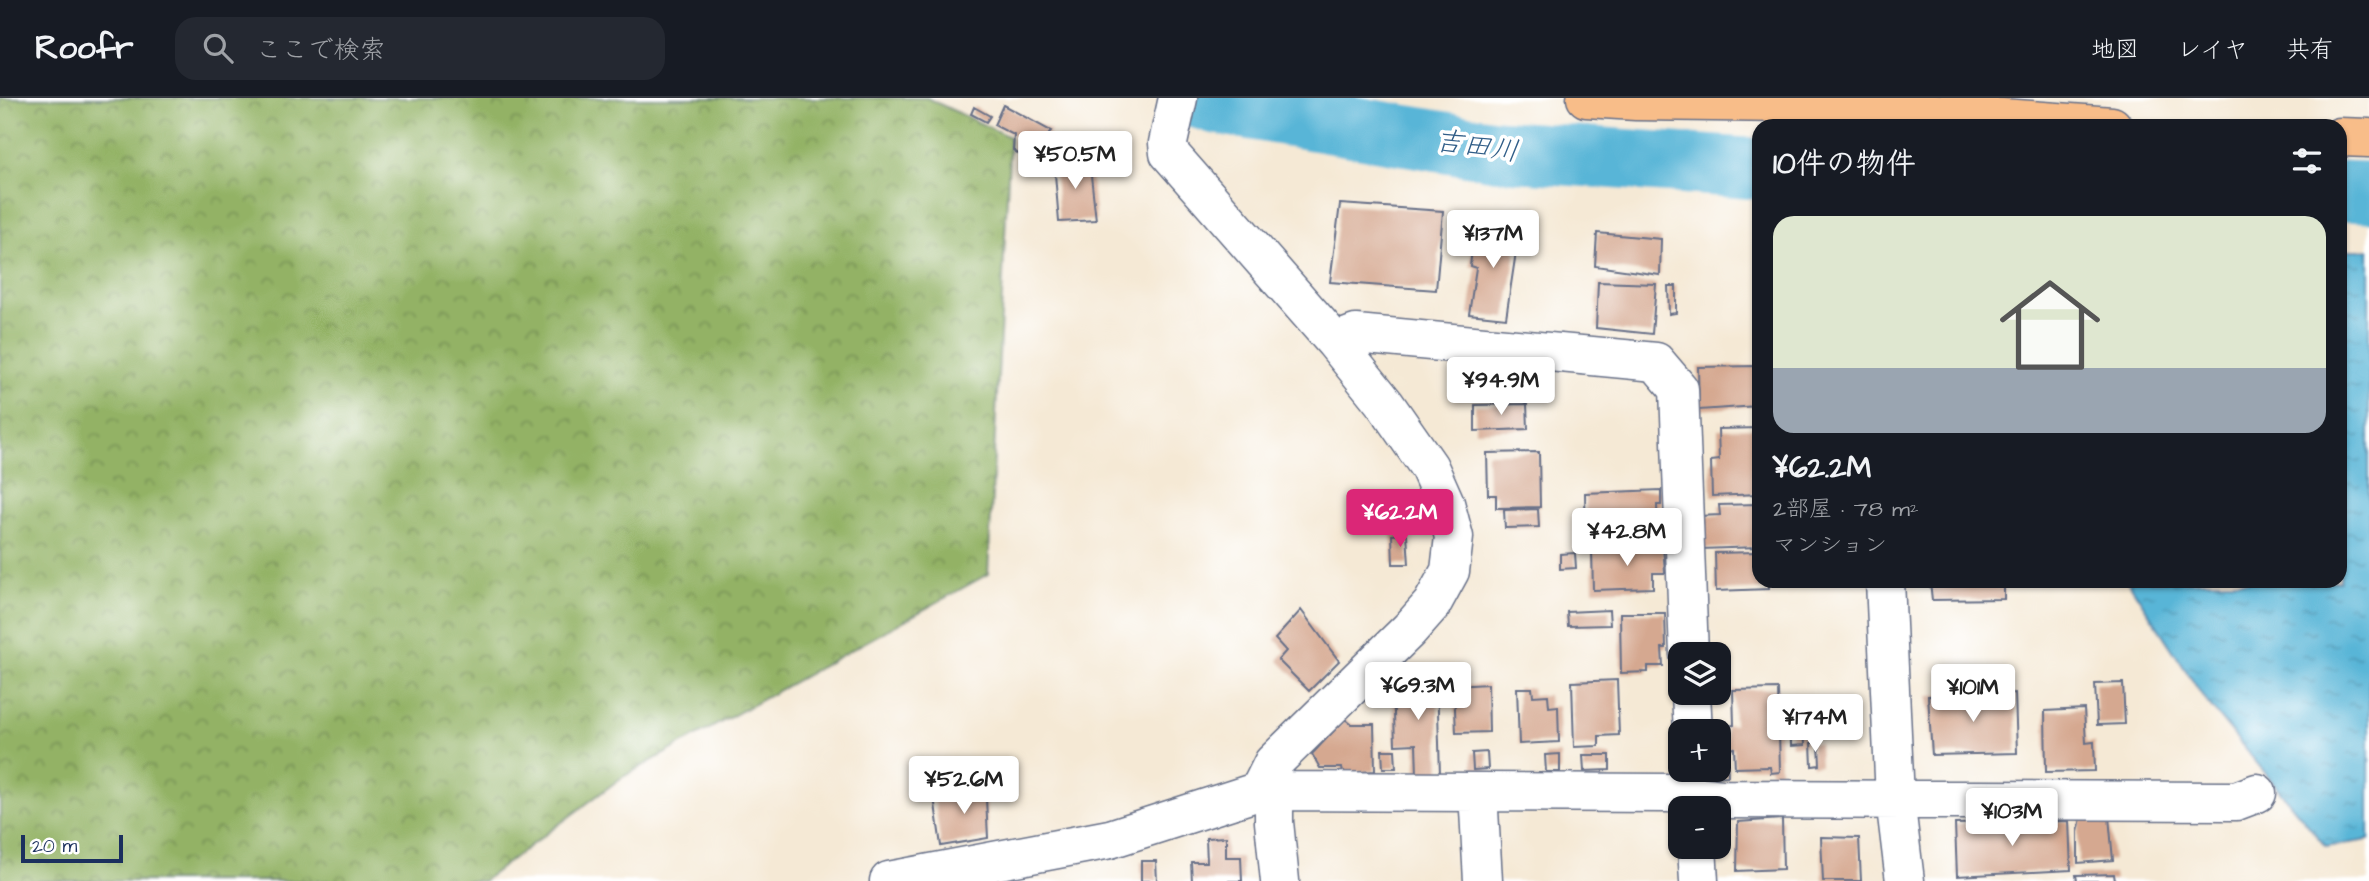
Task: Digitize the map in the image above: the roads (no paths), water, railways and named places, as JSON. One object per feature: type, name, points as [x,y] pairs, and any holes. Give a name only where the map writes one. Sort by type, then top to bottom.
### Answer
[{"type":"main road","points":[[1586,98],[1795,103],[2003,119]]},
{"type":"main road","points":[[2347,137],[2369,138]]},
{"type":"street","points":[[1178,98],[1168,143],[1169,153],[1335,342],[1385,404],[1429,467],[1445,503],[1454,537],[1450,571],[1432,604],[1409,630],[1273,763],[1266,791],[1274,821],[1280,881]]},
{"type":"street","points":[[1335,342],[1356,334],[1656,362],[1679,389],[1689,642]]},
{"type":"street","points":[[1885,588],[1895,799],[1905,881]]},
{"type":"street","points":[[889,881],[1110,839],[1266,791],[1695,792],[1722,799],[2236,802],[2257,793]]},
{"type":"street","points":[[1478,792],[1483,881]]},
{"type":"street","points":[[1698,859],[1699,881]]},
{"type":"water","points":[[2347,250],[2369,250],[2369,840],[2326,847],[2205,700],[2133,588],[2347,588]]},
{"type":"waterway","name":"吉田川","points":[[1197,98],[1216,104],[1494,150],[1752,168]]},
{"type":"waterway","name":"吉田川","points":[[2347,191],[2369,192]]}]
